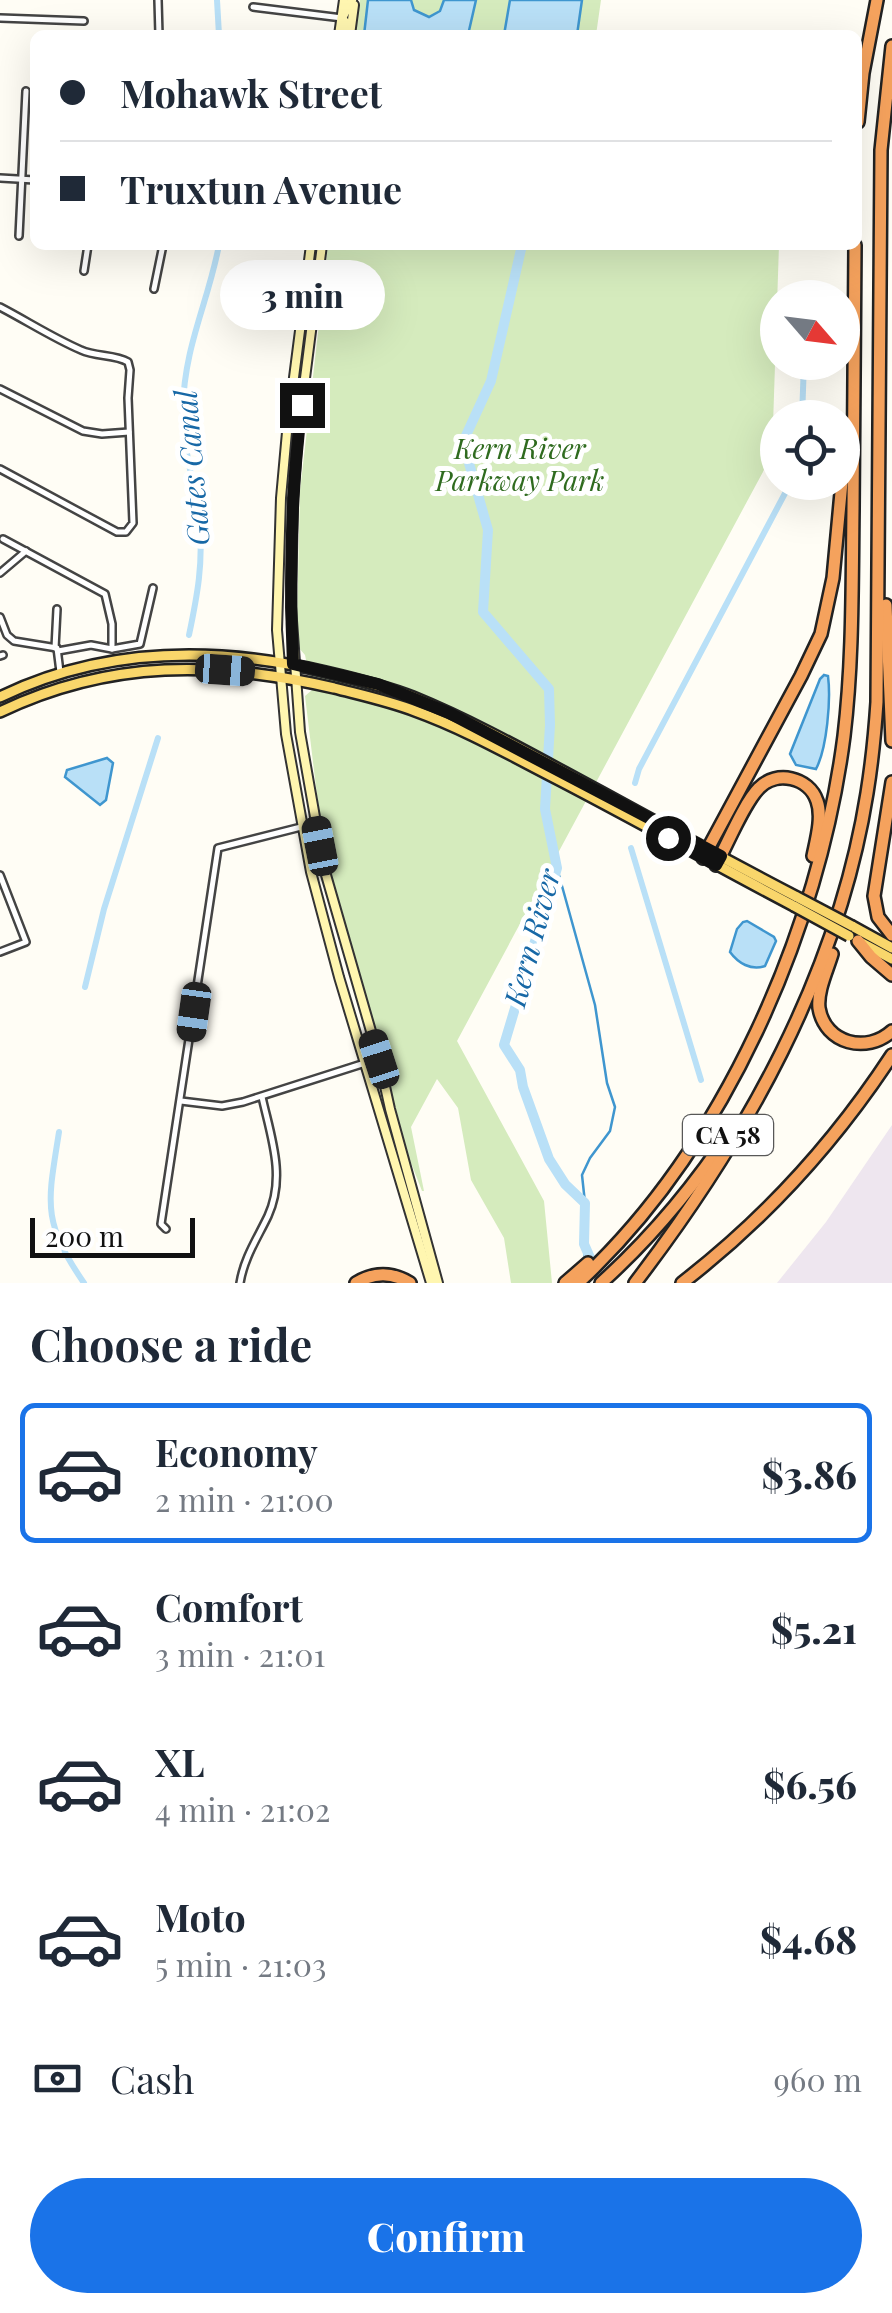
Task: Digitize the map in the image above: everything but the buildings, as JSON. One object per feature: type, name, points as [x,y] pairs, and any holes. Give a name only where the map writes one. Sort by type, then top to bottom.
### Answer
[{"type":"highway","points":[[862,84],[877,0]]},
{"type":"highway","points":[[892,46],[881,150],[877,702],[854,874],[819,1007],[828,1028],[847,1042],[872,1043],[892,1030]]},
{"type":"highway","points":[[855,280],[856,250]]},
{"type":"highway","points":[[578,1283],[605,1257],[672,1174],[726,1089],[780,978],[809,897],[839,771],[846,714],[852,627],[854,380]]},
{"type":"highway","points":[[705,854],[820,634],[833,578],[840,500]]},
{"type":"highway","points":[[880,550],[892,741]]},
{"type":"highway","points":[[718,861],[763,784],[790,778],[814,794],[819,811],[815,848],[780,978]]},
{"type":"highway","points":[[892,782],[874,902],[880,922],[892,934]]},
{"type":"highway","points":[[635,1283],[708,1181],[777,1063],[838,914],[867,795]]},
{"type":"highway","points":[[853,934],[892,975]]},
{"type":"highway","name":"CA 58","points":[[600,1283],[645,1241],[692,1186],[768,1073],[797,1019]]},
{"type":"highway","points":[[682,1283],[739,1236],[815,1158],[892,1055]]},
{"type":"highway","points":[[564,1283],[641,1214]]},
{"type":"highway","points":[[356,1283],[382,1274],[410,1283]]},
{"type":"main road","points":[[344,0],[345,30]]},
{"type":"main road","points":[[342,18],[353,0]]},
{"type":"main road","points":[[346,30],[353,0]]},
{"type":"main road","points":[[310,250],[281,498],[277,630],[286,734],[311,872],[339,977],[435,1283]]},
{"type":"main road","points":[[321,250],[292,498],[293,664],[306,775],[321,853],[379,1059],[435,1283]]},
{"type":"main road","points":[[302,319],[309,348]]},
{"type":"main road","points":[[170,668],[177,660],[199,654]]},
{"type":"main road","points":[[0,696],[60,672],[123,658],[199,654],[293,664],[378,684],[479,728],[892,959]]},
{"type":"main road","points":[[0,712],[35,696],[106,676],[170,668],[248,672],[295,679],[412,710],[587,790]]},
{"type":"main road","points":[[35,696],[60,672]]},
{"type":"main road","points":[[853,934],[892,948]]},
{"type":"main road","points":[[365,1064],[370,1052],[367,1022]]},
{"type":"main road","points":[[365,1064],[376,1072],[390,1109]]},
{"type":"main road","points":[[392,1154],[402,1164],[415,1198]]},
{"type":"street","points":[[158,0],[158,30]]},
{"type":"street","points":[[254,7],[342,18]]},
{"type":"street","points":[[0,18],[84,22]]},
{"type":"street","points":[[19,236],[26,91]]},
{"type":"street","points":[[0,178],[30,180]]},
{"type":"street","points":[[84,271],[87,250]]},
{"type":"street","points":[[154,289],[162,250]]},
{"type":"street","points":[[0,307],[79,350],[125,360],[130,366],[134,519],[128,530],[117,532],[0,469]]},
{"type":"street","points":[[242,312],[302,319]]},
{"type":"street","points":[[0,389],[83,432],[129,432]]},
{"type":"street","points":[[3,539],[105,594],[112,624],[112,649]]},
{"type":"street","points":[[0,573],[26,552]]},
{"type":"street","points":[[0,617],[7,635],[14,641],[56,650],[140,644],[153,588]]},
{"type":"street","points":[[58,609],[56,650],[60,672]]},
{"type":"street","points":[[166,1229],[161,1224],[218,848],[301,826]]},
{"type":"street","points":[[0,875],[26,942],[0,952]]},
{"type":"street","points":[[181,1100],[222,1106],[365,1064]]},
{"type":"street","points":[[240,1283],[277,1186],[274,1149],[262,1097]]},
{"type":"shaded area","points":[[892,1125],[892,1283],[777,1283],[826,1222]]},
{"type":"green space","points":[[360,0],[601,0],[597,30],[356,30]]},
{"type":"green space","name":"Kern River Parkway Park","points":[[327,250],[779,250],[778,280],[760,280],[760,380],[774,380],[774,400],[760,400],[760,477],[457,1041],[544,1201],[552,1283],[511,1283],[504,1238],[471,1180],[458,1108],[437,1079],[411,1127],[424,1191],[402,1140],[328,864],[305,696],[312,690],[305,655],[299,648],[300,491]]},
{"type":"water","points":[[368,0],[411,0],[414,10],[429,17],[440,11],[444,0],[476,0],[469,30],[365,30]]},
{"type":"water","points":[[510,0],[582,0],[578,30],[505,30]]},
{"type":"water","points":[[824,675],[828,676],[828,710],[816,769],[796,765],[790,754]]},
{"type":"water","points":[[107,758],[113,763],[106,800],[100,805],[65,777],[67,770]]},
{"type":"water","points":[[747,921],[776,941],[765,966],[745,965],[730,952],[737,929]]},
{"type":"waterway","name":"Gates Canal","points":[[217,0],[219,30]]},
{"type":"waterway","name":"Gates Canal","points":[[189,635],[201,551],[185,437],[184,386],[218,250]]},
{"type":"waterway","name":"Kern River","points":[[521,250],[491,381],[463,442],[488,530],[483,612],[549,689],[545,809],[557,868],[504,1045],[520,1070],[549,1159],[565,1184],[585,1203],[584,1244],[601,1283]]},
{"type":"waterway","points":[[803,380],[803,400]]},
{"type":"waterway","points":[[635,783],[781,500]]},
{"type":"waterway","name":"Gates Canal","points":[[85,987],[104,909],[158,738]]},
{"type":"waterway","points":[[631,848],[701,1080]]},
{"type":"waterway","points":[[557,868],[595,1005],[607,1083],[615,1107],[610,1131],[582,1175],[585,1203]]},
{"type":"waterway","points":[[59,1132],[51,1210],[60,1243],[84,1283]]},
{"type":"waterway","name":"Kern River","points":[[584,1244],[585,1262]]},
{"type":"route","points":[[302,405],[292,520],[293,664],[412,696],[721,856],[716,865],[668,838]]}]
